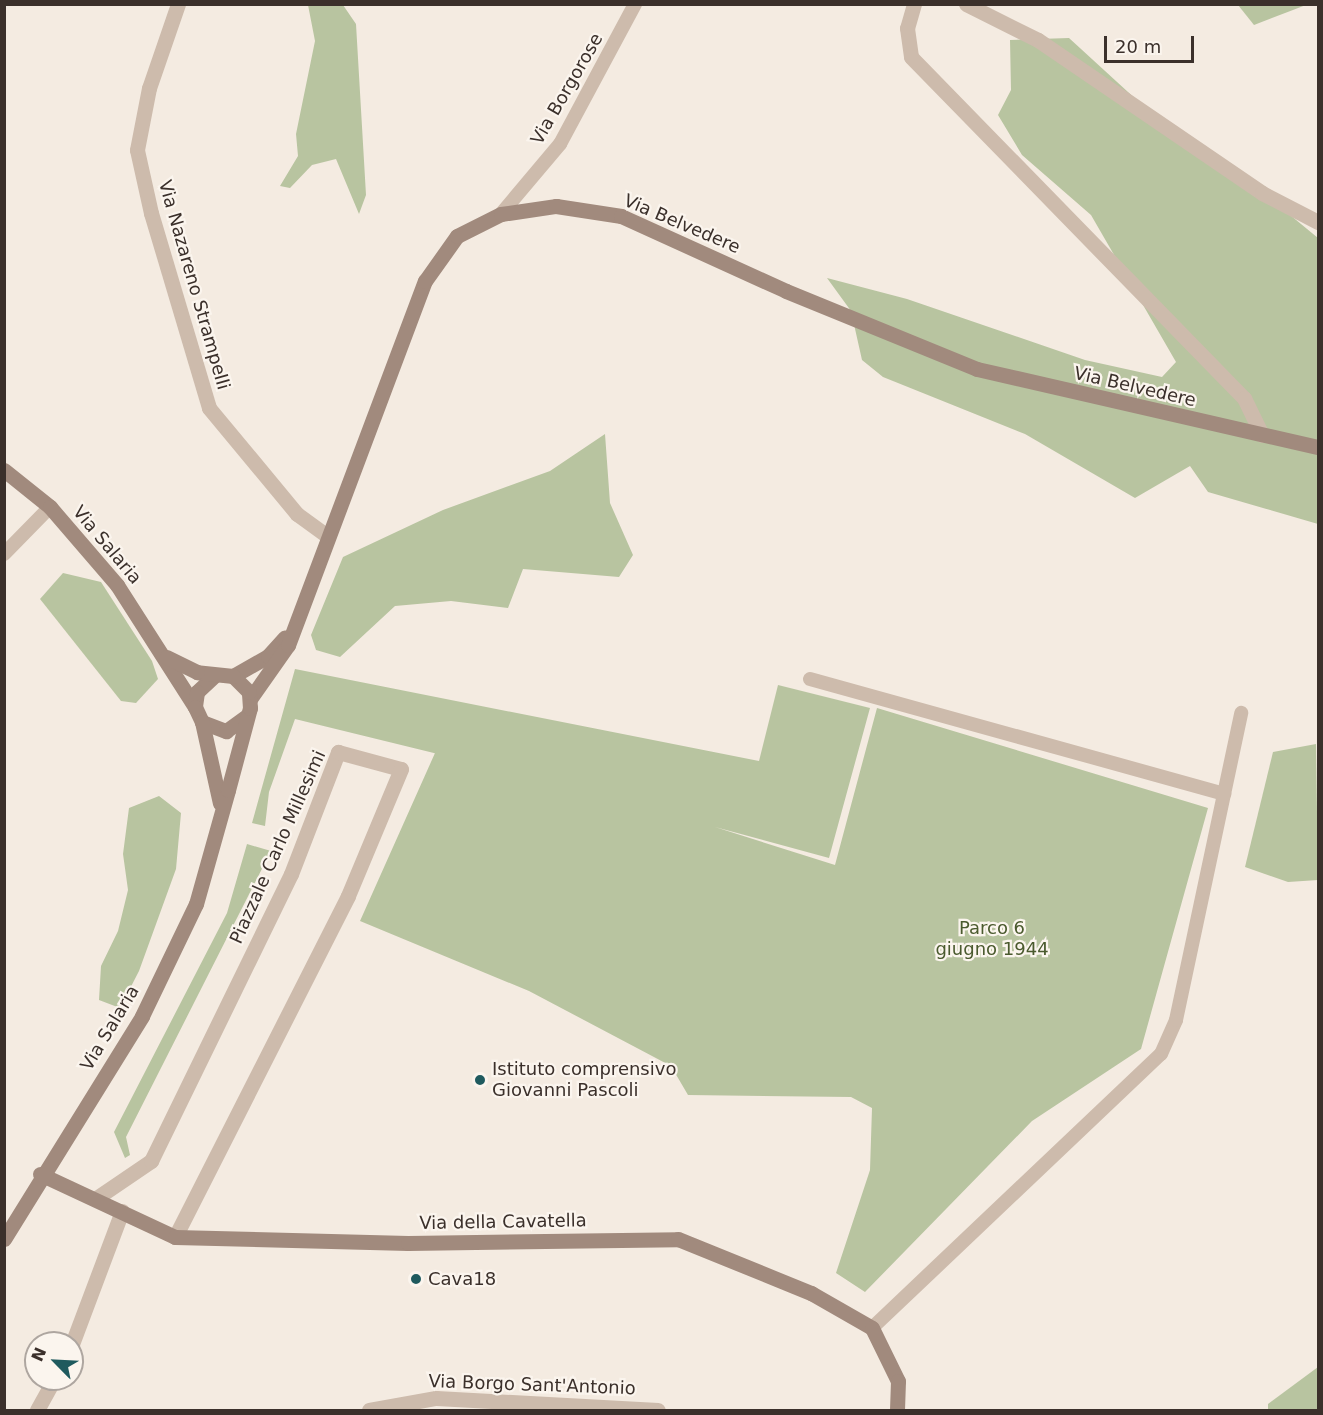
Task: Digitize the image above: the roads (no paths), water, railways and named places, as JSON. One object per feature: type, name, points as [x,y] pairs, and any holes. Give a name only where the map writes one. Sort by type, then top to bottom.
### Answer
[{"type":"street","name":"Via Nazareno Strampelli","points":[[178,4],[149,88],[137,150],[151,213],[209,408],[297,514],[327,536]]},
{"type":"street","points":[[914,4],[907,28],[911,57],[1244,398],[1262,435]]},
{"type":"street","points":[[966,4],[1038,40],[1262,194],[1318,222]]},
{"type":"street","name":"Via Belvedere","points":[[250,699],[268,679],[293,628],[425,281],[457,236],[501,214],[556,206],[621,216],[786,291],[977,369],[1318,447]]},
{"type":"street","name":"Via Salaria","points":[[4,470],[50,507],[117,585],[166,657],[195,707]]},
{"type":"street","points":[[166,657],[214,676],[233,676],[268,656],[293,628]]},
{"type":"street","points":[[214,676],[201,685],[195,707],[202,722],[220,790],[219,824]]},
{"type":"street","points":[[219,824],[250,699],[233,676]]},
{"type":"street","points":[[202,722],[226,731],[247,716]]},
{"type":"street","name":"Piazzale Carlo Millesimi","points":[[95,1199],[151,1161],[291,874],[338,752],[401,769],[348,896],[175,1237]]},
{"type":"street","name":"Via Salaria","points":[[4,1239],[40,1174],[142,1016],[196,904],[219,824]]},
{"type":"street","name":"Via della Cavatella","points":[[40,1174],[175,1237],[408,1243],[678,1239],[811,1293],[872,1328]]},
{"type":"street","points":[[77,1331],[122,1211]]},
{"type":"street","points":[[872,1328],[898,1381],[897,1410]]},
{"type":"street","points":[[37,1410],[47,1391]]},
{"type":"street","name":"Via Borgo Sant'Antonio","points":[[369,1410],[436,1398],[658,1410]]},
{"type":"lane","name":"Via Borgorose","points":[[501,214],[560,144],[635,4]]},
{"type":"lane","points":[[4,554],[50,507]]},
{"type":"lane","points":[[810,679],[1224,794]]},
{"type":"lane","points":[[872,1328],[1161,1054],[1176,1020],[1241,713]]},
{"type":"place","name":"Istituto comprensivo Giovanni Pascoli","points":[[480,1080]]},
{"type":"place","name":"Cava18","points":[[416,1279]]},
{"type":"park label","name":"Parco 6 giugno 1944","points":[[992,939]]}]
